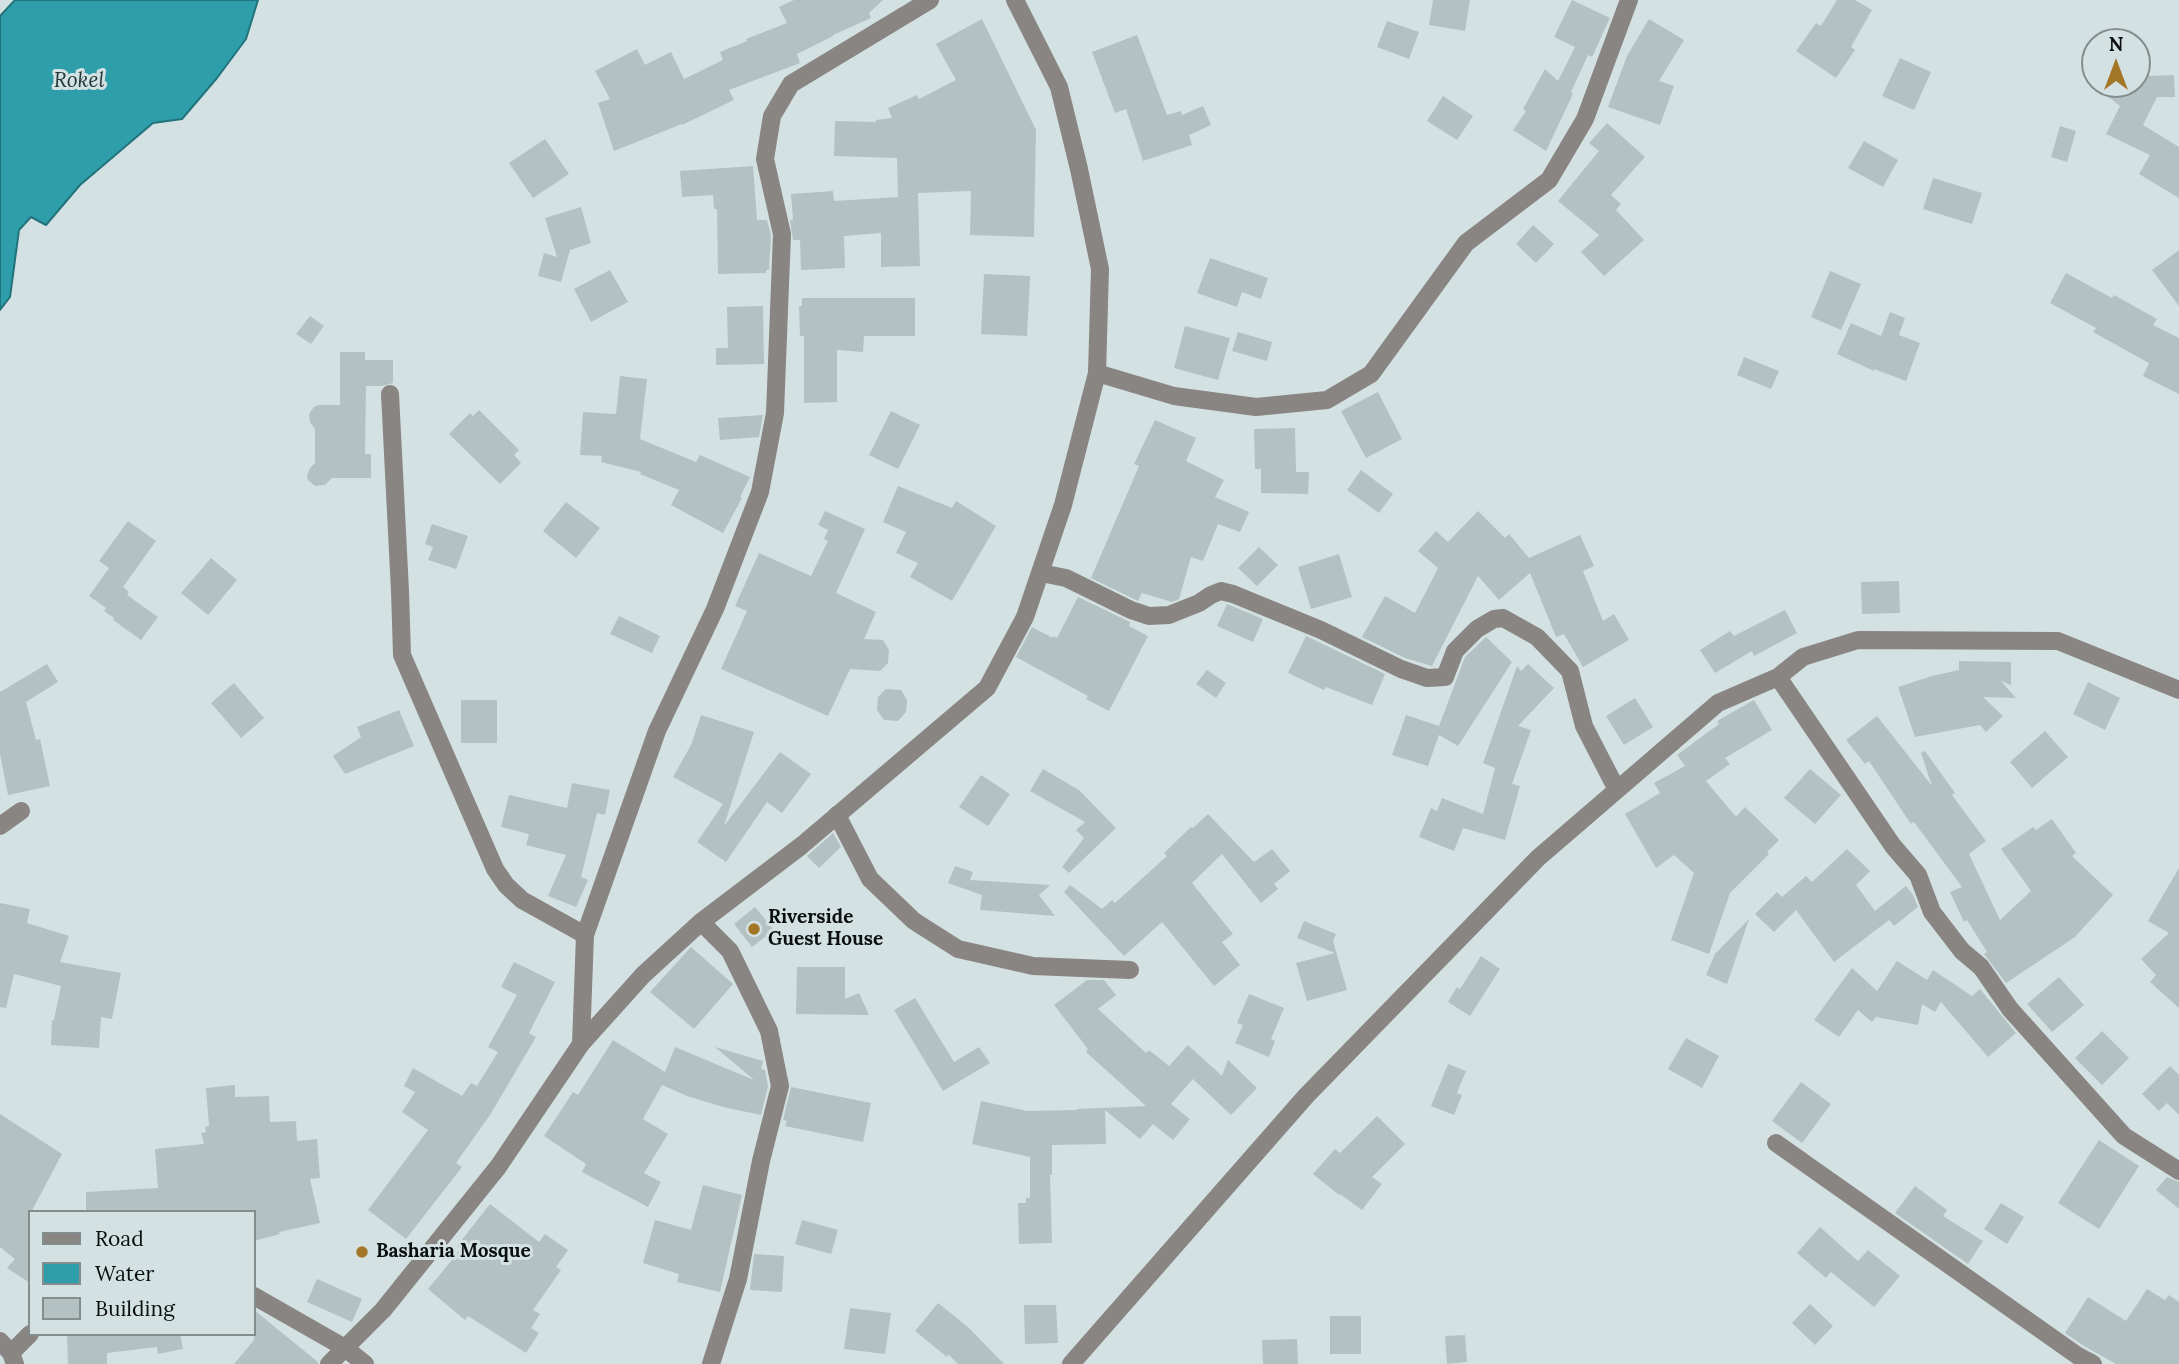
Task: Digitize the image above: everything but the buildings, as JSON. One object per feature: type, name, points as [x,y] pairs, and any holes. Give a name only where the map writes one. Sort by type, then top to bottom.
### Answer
[{"type":"street","points":[[581,1044],[585,935],[657,732],[715,609],[760,492],[775,413],[782,234],[765,159],[772,116],[790,84],[930,0]]},
{"type":"street","points":[[330,1364],[383,1310],[498,1167],[581,1044],[643,975],[701,922],[801,846],[987,688],[1025,617],[1063,505],[1097,373],[1100,269],[1059,87],[1015,0]]},
{"type":"street","points":[[1097,373],[1174,396],[1256,407],[1326,400],[1371,374],[1466,243],[1549,180],[1585,119],[1629,0]]},
{"type":"street","points":[[390,394],[402,655]]},
{"type":"street","points":[[1041,573],[1066,578],[1149,616],[1169,615],[1221,591],[1233,594],[1427,678],[1445,677],[1455,651],[1469,636],[1494,619],[1503,618],[1537,637],[1570,671],[1584,726],[1617,790]]},
{"type":"street","points":[[388,598],[402,655],[495,869],[506,885],[522,900],[585,935]]},
{"type":"street","points":[[1071,1364],[1306,1096],[1538,858],[1718,703],[1778,677],[1803,657],[1857,640],[2058,641],[2179,690]]},
{"type":"street","points":[[1778,677],[1893,846],[1918,875],[1931,912],[1962,951],[1980,967],[2010,1009],[2123,1136],[2179,1171]]},
{"type":"street","points":[[0,825],[21,811]]},
{"type":"street","points":[[837,815],[870,879],[914,921],[958,949],[1033,965],[1129,970]]},
{"type":"street","points":[[701,922],[730,951],[736,962],[769,1031],[780,1086],[761,1161],[738,1279],[711,1364]]},
{"type":"street","points":[[1776,1143],[2093,1364]]},
{"type":"street","points":[[256,1297],[345,1348],[365,1364]]},
{"type":"street","points":[[9,1353],[28,1336]]},
{"type":"water","name":"Rokel","points":[[15,0],[258,0],[246,39],[182,119],[153,123],[80,185],[46,225],[31,217],[19,230],[10,297],[0,310],[0,16]]},
{"type":"place","name":"Riverside Guest House","points":[[754,929]]},
{"type":"place","name":"Basharia Mosque","points":[[362,1252]]}]
